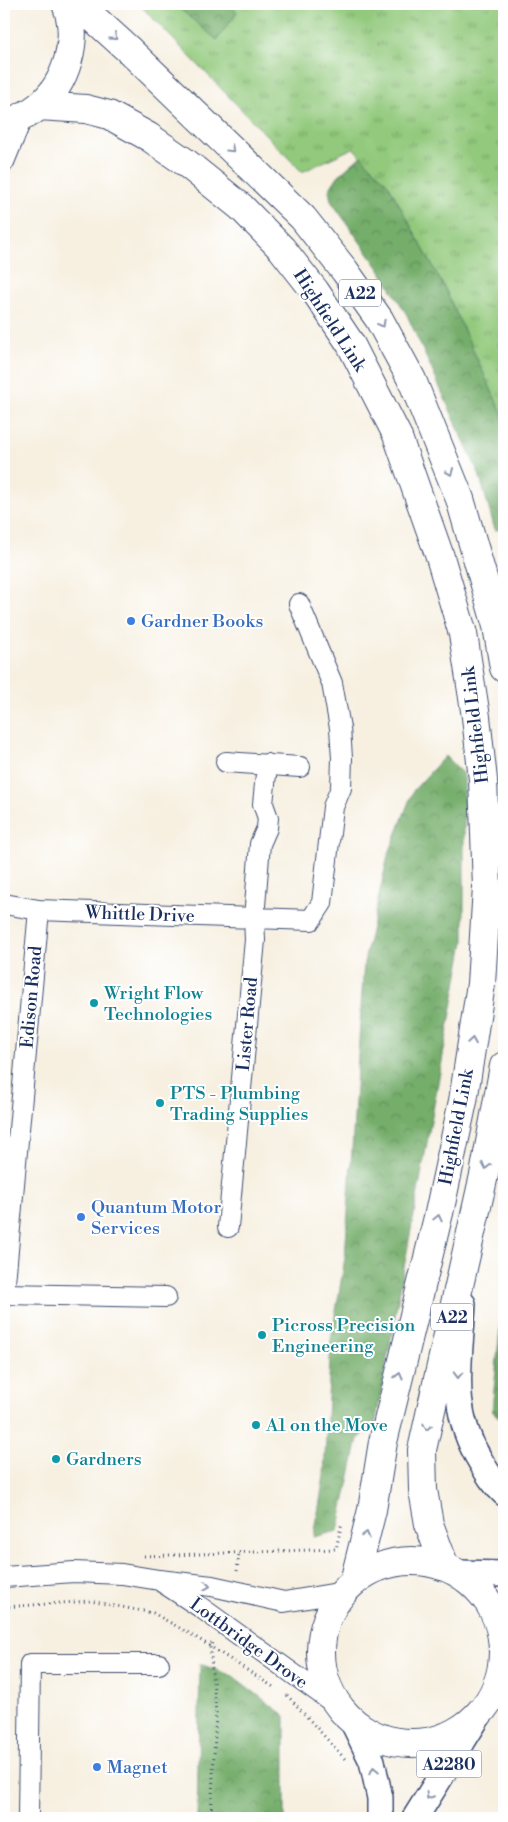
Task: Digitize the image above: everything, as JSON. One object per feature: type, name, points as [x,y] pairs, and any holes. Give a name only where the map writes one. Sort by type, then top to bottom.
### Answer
[{"type":"highway","points":[[22,116],[57,86],[68,62],[72,36],[69,10],[66,4]]},
{"type":"highway","name":"Highfield Link","points":[[78,4],[130,51],[199,120],[303,218],[379,319],[412,380],[460,499],[497,626],[504,668]]},
{"type":"highway","name":"Highfield Link","points":[[22,116],[86,109],[109,114],[149,136],[185,162],[241,208],[282,249],[315,291],[350,343],[397,435],[440,557],[463,634],[476,717],[483,780],[487,887],[481,984],[463,1101],[439,1213],[383,1442],[372,1510],[349,1587]]},
{"type":"highway","name":"Highfield Link","points":[[451,1570],[430,1524],[422,1490],[422,1450],[484,1176],[504,1066]]},
{"type":"highway","points":[[418,1561],[451,1570],[476,1587],[491,1606],[500,1628],[504,1651],[501,1672],[494,1692],[482,1710],[464,1726],[443,1738],[420,1743],[396,1742],[373,1735],[346,1714],[326,1684],[321,1660],[322,1636],[330,1612],[349,1587],[373,1570],[395,1562],[418,1561]]},
{"type":"main road","points":[[466,1256],[458,1375],[460,1410],[471,1446],[494,1484],[504,1493]]},
{"type":"main road","points":[[451,1570],[504,1574]]},
{"type":"main road","name":"A2280","points":[[415,1818],[482,1710]]},
{"type":"main road","points":[[346,1714],[372,1761],[380,1798],[380,1818]]},
{"type":"street","points":[[4,162],[22,116]]},
{"type":"street","name":"Whittle Drive","points":[[4,904],[39,910],[312,920],[322,904],[333,807],[328,786],[330,759],[340,728],[332,682],[299,604]]},
{"type":"street","points":[[226,762],[300,767]]},
{"type":"street","points":[[254,918],[260,844],[267,828],[268,818],[263,804],[267,764]]},
{"type":"street","name":"Edison Road","points":[[39,910],[4,1294],[166,1297]]},
{"type":"street","name":"Lister Road","points":[[228,1228],[255,940],[254,918]]},
{"type":"street","name":"Lottbridge Drove","points":[[4,1577],[74,1572],[122,1574],[212,1586],[284,1602],[349,1587]]},
{"type":"street","name":"Lottbridge Drove","points":[[159,1580],[200,1607],[346,1714]]},
{"type":"street","points":[[28,1818],[30,1664],[159,1664]]},
{"type":"path","points":[[136,1556],[336,1549],[343,1520]]},
{"type":"path","points":[[4,1607],[90,1601],[153,1614],[210,1646],[278,1689]]},
{"type":"path","points":[[210,1646],[216,1713],[210,1818]]},
{"type":"path","points":[[286,1694],[346,1760]]},
{"type":"green space","points":[[139,4],[174,4],[217,39],[237,12],[229,4],[504,4],[504,418],[445,289],[388,184],[353,148],[302,172]]},
{"type":"green space","points":[[174,4],[229,4],[237,12],[217,40]]},
{"type":"green space","points":[[361,156],[388,184],[445,289],[504,418],[504,529],[495,530],[479,474],[407,315],[380,270],[331,201],[329,190],[338,176]]},
{"type":"green space","points":[[445,756],[464,775],[464,942],[375,1425],[358,1439],[338,1531],[314,1537],[324,1476],[331,1340],[345,1258],[364,962],[388,856],[413,791]]},
{"type":"green space","points":[[504,1286],[504,1422],[492,1411]]},
{"type":"green space","points":[[200,1664],[233,1676],[285,1716],[285,1818],[197,1818]]},
{"type":"place","name":"Gardner Books","points":[[131,621]]},
{"type":"place","name":"Wright Flow Technologies","points":[[94,1003]]},
{"type":"place","name":"PTS - Plumbing Trading Supplies","points":[[160,1103]]},
{"type":"place","name":"Quantum Motor Services","points":[[81,1217]]},
{"type":"place","name":"Picross Precision Engineering","points":[[262,1335]]},
{"type":"place","name":"A1 on the Move","points":[[256,1425]]},
{"type":"place","name":"Gardners","points":[[56,1459]]},
{"type":"place","name":"Magnet","points":[[97,1767]]}]
